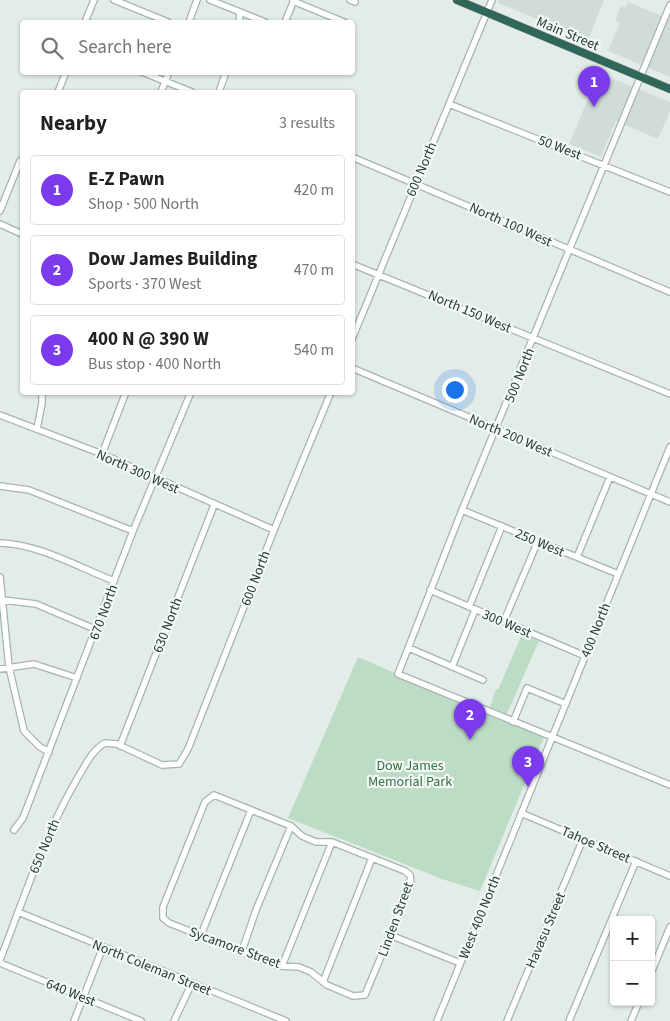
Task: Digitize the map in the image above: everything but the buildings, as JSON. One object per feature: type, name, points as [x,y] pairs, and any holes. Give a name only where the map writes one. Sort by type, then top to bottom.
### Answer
[{"type":"highway","name":"Main Street","points":[[457,0],[670,89]]},
{"type":"street","points":[[86,20],[94,0]]},
{"type":"street","points":[[114,0],[163,20]]},
{"type":"street","points":[[190,20],[198,0]]},
{"type":"street","points":[[210,0],[259,20]]},
{"type":"street","points":[[286,20],[294,0],[339,20]]},
{"type":"street","name":"600 North","points":[[355,333],[492,0]]},
{"type":"street","name":"500 North","points":[[513,722],[398,674],[462,510],[606,165],[670,5]]},
{"type":"street","points":[[238,20],[240,13]]},
{"type":"street","points":[[59,90],[65,75]]},
{"type":"street","points":[[149,75],[187,90]]},
{"type":"street","points":[[162,90],[168,75]]},
{"type":"street","points":[[220,90],[225,75]]},
{"type":"street","name":"50 West","points":[[449,104],[670,192]]},
{"type":"street","name":"North 100 West","points":[[355,158],[670,292]]},
{"type":"street","points":[[0,211],[20,164]]},
{"type":"street","points":[[0,224],[20,233]]},
{"type":"street","name":"North 150 West","points":[[355,265],[670,394]]},
{"type":"street","name":"North 200 West","points":[[355,369],[670,502]]},
{"type":"street","points":[[37,429],[42,395]]},
{"type":"street","points":[[102,454],[125,395]]},
{"type":"street","name":"670 North","points":[[14,830],[24,818],[133,531],[157,479],[190,395]]},
{"type":"street","name":"600 North","points":[[120,746],[162,765],[179,764],[188,749],[274,530],[330,395]]},
{"type":"street","name":"North 300 West","points":[[0,415],[102,454],[274,530]]},
{"type":"street","name":"400 North","points":[[522,813],[650,493],[670,448]]},
{"type":"street","points":[[577,558],[610,477]]},
{"type":"street","points":[[0,486],[29,490],[133,531]]},
{"type":"street","name":"630 North","points":[[120,746],[214,505]]},
{"type":"street","name":"250 West","points":[[462,510],[618,574]]},
{"type":"street","points":[[452,667],[502,526]]},
{"type":"street","points":[[504,621],[538,541]]},
{"type":"street","points":[[0,543],[14,544],[40,551],[114,581]]},
{"type":"street","points":[[0,577],[9,667],[24,731],[40,747],[49,752]]},
{"type":"street","name":"300 West","points":[[430,590],[585,656]]},
{"type":"street","points":[[3,600],[36,604],[97,630]]},
{"type":"street","points":[[409,648],[483,680]]},
{"type":"street","points":[[0,669],[34,664],[77,678]]},
{"type":"street","points":[[566,704],[527,688],[513,722],[670,785]]},
{"type":"street","name":"650 North","points":[[0,961],[57,815],[96,749],[105,743],[120,746]]},
{"type":"street","name":"Linden Street","points":[[163,918],[163,907],[205,802],[210,796],[218,796],[291,826],[302,836],[316,842],[332,842],[405,871],[412,879],[368,991],[362,997]]},
{"type":"street","points":[[201,935],[251,810]]},
{"type":"street","name":"Tahoe Street","points":[[522,813],[670,876]]},
{"type":"street","name":"West 400 North","points":[[436,1021],[522,813]]},
{"type":"street","points":[[242,951],[256,910],[291,826]]},
{"type":"street","name":"Havasu Street","points":[[507,1021],[583,839]]},
{"type":"street","points":[[282,966],[332,842]]},
{"type":"street","points":[[323,982],[372,858]]},
{"type":"street","points":[[569,1021],[636,861]]},
{"type":"street","name":"North Coleman Street","points":[[18,912],[286,1021]]},
{"type":"street","name":"Sycamore Street","points":[[163,918],[201,935],[282,966],[299,967],[311,972],[323,982],[353,996],[362,997]]},
{"type":"street","points":[[655,963],[670,927]]},
{"type":"street","points":[[390,935],[460,963]]},
{"type":"street","points":[[74,1021],[103,947]]},
{"type":"street","name":"640 West","points":[[0,961],[141,1021]]},
{"type":"street","points":[[174,1021],[192,983]]},
{"type":"street","points":[[631,1021],[637,1006]]},
{"type":"shaded area","points":[[499,0],[604,0],[588,40],[498,3]]},
{"type":"shaded area","points":[[628,2],[669,19],[670,17],[670,77],[608,51],[620,23],[615,20],[621,6],[625,8]]},
{"type":"shaded area","points":[[599,73],[670,102],[670,111],[658,139],[616,121],[601,157],[569,144]]},
{"type":"green space","name":"Dow James Memorial Park","points":[[522,634],[539,641],[504,720],[544,737],[480,891],[442,879],[288,818],[358,657],[488,713],[496,689],[498,690]]},
{"type":"place","name":"E-Z Pawn","points":[[594,107]]},
{"type":"place","name":"Dow James Building","points":[[470,740]]},
{"type":"place","name":"400 N @ 390 W","points":[[528,787]]}]
